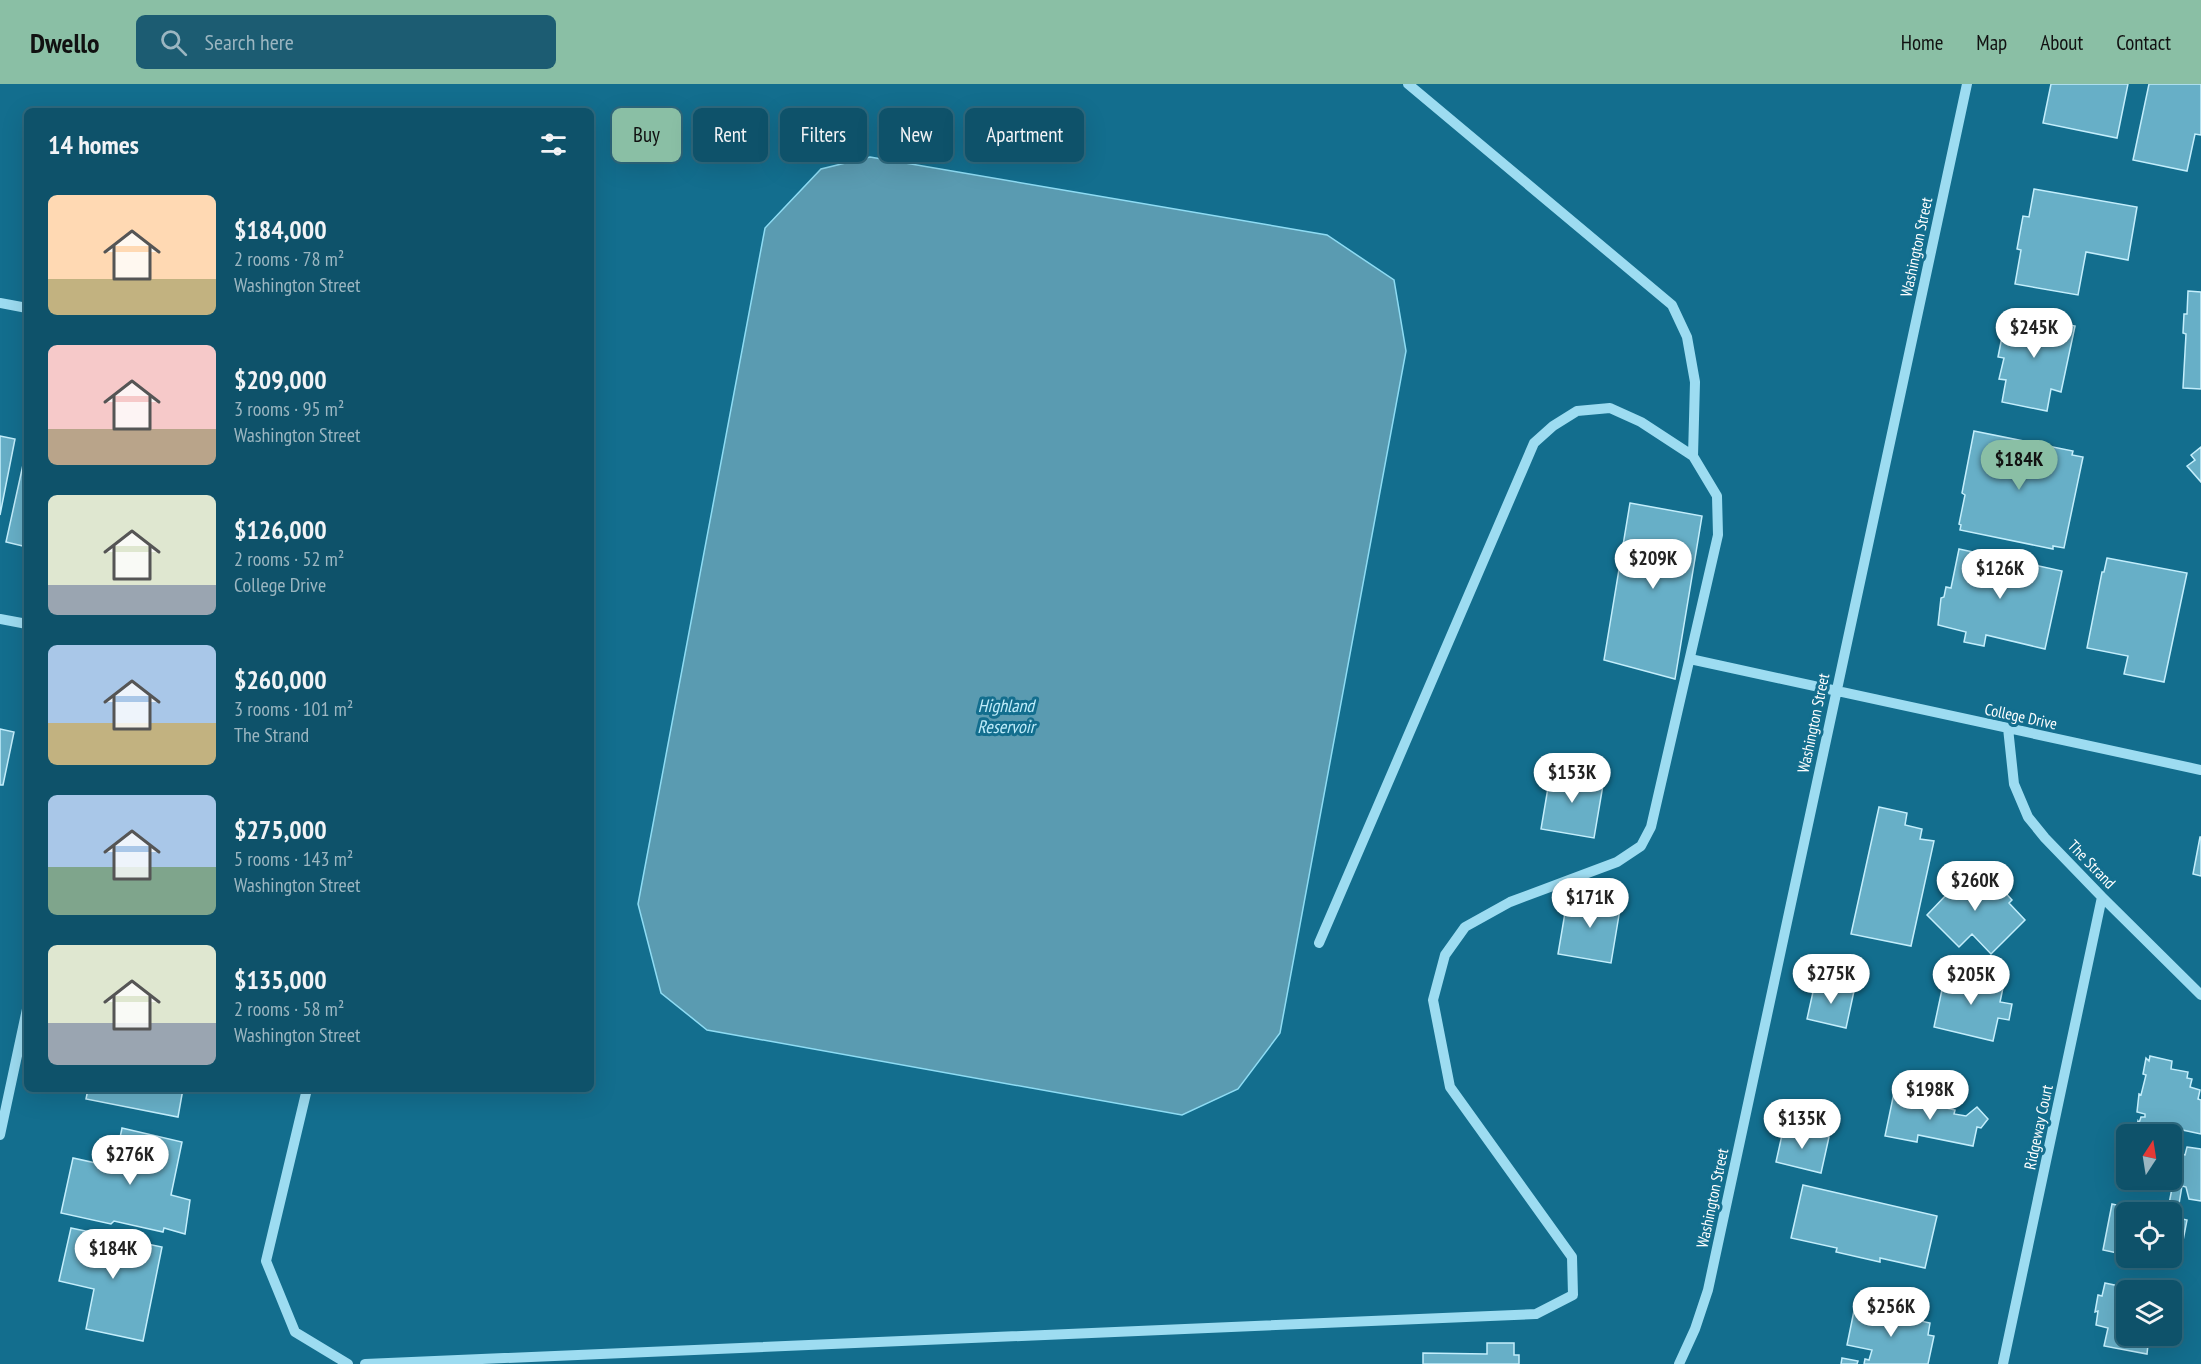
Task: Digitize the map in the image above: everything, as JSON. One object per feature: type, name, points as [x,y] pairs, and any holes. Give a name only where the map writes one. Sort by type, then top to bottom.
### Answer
[{"type":"street","points":[[1408,84],[1672,305],[1687,337],[1695,382],[1693,456]]},
{"type":"street","name":"Washington Street","points":[[1679,1364],[1695,1329],[1708,1290],[1967,84]]},
{"type":"street","points":[[0,303],[24,307]]},
{"type":"street","points":[[365,1364],[1536,1314],[1573,1295],[1572,1257],[1450,1087],[1433,1000],[1445,955],[1465,927],[1510,902],[1617,862],[1641,846],[1651,827],[1718,535],[1717,496],[1693,456],[1641,422],[1610,408],[1577,411],[1553,426],[1534,443],[1319,943]]},
{"type":"street","points":[[0,619],[24,623]]},
{"type":"street","name":"College Drive","points":[[1690,659],[2201,770]]},
{"type":"street","name":"The Strand","points":[[2008,728],[2014,784],[2028,817],[2102,897],[2201,995]]},
{"type":"street","name":"Ridgeway Court","points":[[2003,1364],[2102,897]]},
{"type":"street","points":[[0,1135],[24,1023]]},
{"type":"street","points":[[306,1092],[266,1261],[295,1332],[348,1364]]},
{"type":"water","name":"Highland Reservoir","points":[[867,158],[879,159],[879,162],[899,162],[1327,235],[1394,280],[1406,351],[1280,1033],[1238,1089],[1182,1115],[707,1030],[661,993],[638,904],[765,228],[821,169],[850,162],[867,162]]},
{"type":"building","points":[[2051,84],[2128,84],[2117,138],[2043,123]]},
{"type":"building","points":[[2149,84],[2201,84],[2201,135],[2195,134],[2187,171],[2133,160]]},
{"type":"building","points":[[2034,189],[2137,207],[2128,260],[2086,252],[2078,295],[2015,284],[2021,250],[2017,249],[2023,216],[2029,217]]},
{"type":"building","points":[[2188,291],[2201,292],[2201,389],[2183,388],[2186,334],[2183,333]]},
{"type":"building","points":[[2007,312],[2075,326],[2061,392],[2051,389],[2047,411],[2002,402],[2006,380],[1999,379],[2004,358],[1998,357]]},
{"type":"building","points":[[1974,431],[2073,451],[2072,455],[2083,457],[2064,548],[2053,546],[2053,549],[1960,530],[1961,525],[1959,524],[1965,495],[1962,493]]},
{"type":"building","points":[[0,436],[15,439],[0,515]]},
{"type":"building","points":[[2201,447],[2201,482],[2187,466],[2195,460],[2191,455]]},
{"type":"building","points":[[24,460],[24,546],[6,542]]},
{"type":"building","points":[[1630,503],[1702,516],[1675,679],[1604,660]]},
{"type":"building","points":[[1959,549],[2062,571],[2045,649],[1986,635],[1984,646],[1964,642],[1966,632],[1938,625],[1941,598],[1944,597],[1946,587],[1951,588]]},
{"type":"building","points":[[2107,558],[2187,573],[2164,682],[2124,674],[2128,656],[2087,648],[2102,572],[2104,572]]},
{"type":"building","points":[[0,729],[14,732],[3,785],[0,785]]},
{"type":"building","points":[[1551,770],[1604,779],[1594,838],[1541,829]]},
{"type":"building","points":[[1879,807],[1907,813],[1905,825],[1922,829],[1920,839],[1934,841],[1911,946],[1851,934]]},
{"type":"building","points":[[2201,837],[2201,876],[2193,874]]},
{"type":"building","points":[[1973,868],[1999,894],[2003,890],[2012,900],[2009,903],[2025,920],[1991,954],[1972,934],[1959,947],[1927,915],[1948,893],[1939,883],[1951,871],[1960,881]]},
{"type":"building","points":[[1568,895],[1621,903],[1611,963],[1558,954]]},
{"type":"building","points":[[1946,971],[2004,983],[2000,1002],[2012,1004],[2009,1020],[1998,1018],[1993,1041],[1934,1027]]},
{"type":"building","points":[[1815,983],[1854,991],[1846,1028],[1807,1019]]},
{"type":"building","points":[[2150,1056],[2172,1061],[2171,1069],[2188,1072],[2187,1078],[2192,1079],[2190,1087],[2200,1090],[2198,1099],[2201,1100],[2201,1134],[2182,1130],[2182,1124],[2137,1124],[2141,1117],[2145,1117],[2145,1114],[2137,1112],[2139,1094],[2141,1095],[2146,1075],[2143,1074],[2146,1058],[2149,1061]]},
{"type":"building","points":[[1895,1088],[1922,1094],[1920,1102],[1955,1110],[1954,1114],[1966,1116],[1977,1107],[1988,1119],[1981,1128],[1977,1127],[1973,1146],[1918,1135],[1917,1142],[1885,1136]]},
{"type":"building","points":[[87,1092],[182,1092],[178,1117],[86,1099]]},
{"type":"building","points":[[1784,1126],[1829,1137],[1821,1173],[1776,1162]]},
{"type":"building","points":[[122,1128],[182,1142],[171,1195],[190,1200],[185,1234],[164,1228],[163,1232],[114,1221],[111,1224],[61,1213],[73,1158],[114,1167]]},
{"type":"building","points":[[2187,1147],[2201,1149],[2201,1201],[2189,1199],[2186,1187],[2182,1186],[2182,1155],[2185,1155]]},
{"type":"building","points":[[1803,1185],[1937,1216],[1925,1268],[1880,1258],[1880,1262],[1836,1252],[1837,1248],[1791,1238]]},
{"type":"building","points":[[2172,1190],[2181,1190],[2179,1202],[2169,1202]]},
{"type":"building","points":[[2112,1204],[2116,1205],[2116,1253],[2103,1250]]},
{"type":"building","points":[[2182,1219],[2187,1220],[2182,1246]]},
{"type":"building","points":[[71,1228],[162,1247],[143,1341],[86,1329],[94,1289],[59,1281]]},
{"type":"building","points":[[2105,1283],[2116,1285],[2116,1346],[2148,1346],[2147,1354],[2104,1346],[2108,1328],[2096,1325],[2098,1311],[2095,1312],[2098,1295],[2102,1296]]},
{"type":"building","points":[[1855,1306],[1930,1323],[1928,1335],[1934,1336],[1928,1364],[1864,1364],[1865,1359],[1869,1360],[1872,1350],[1847,1345]]},
{"type":"building","points":[[1487,1343],[1514,1343],[1514,1355],[1519,1355],[1519,1364],[1423,1364],[1423,1353],[1487,1354]]},
{"type":"building","points":[[1842,1358],[1858,1361],[1857,1364],[1841,1364]]}]
